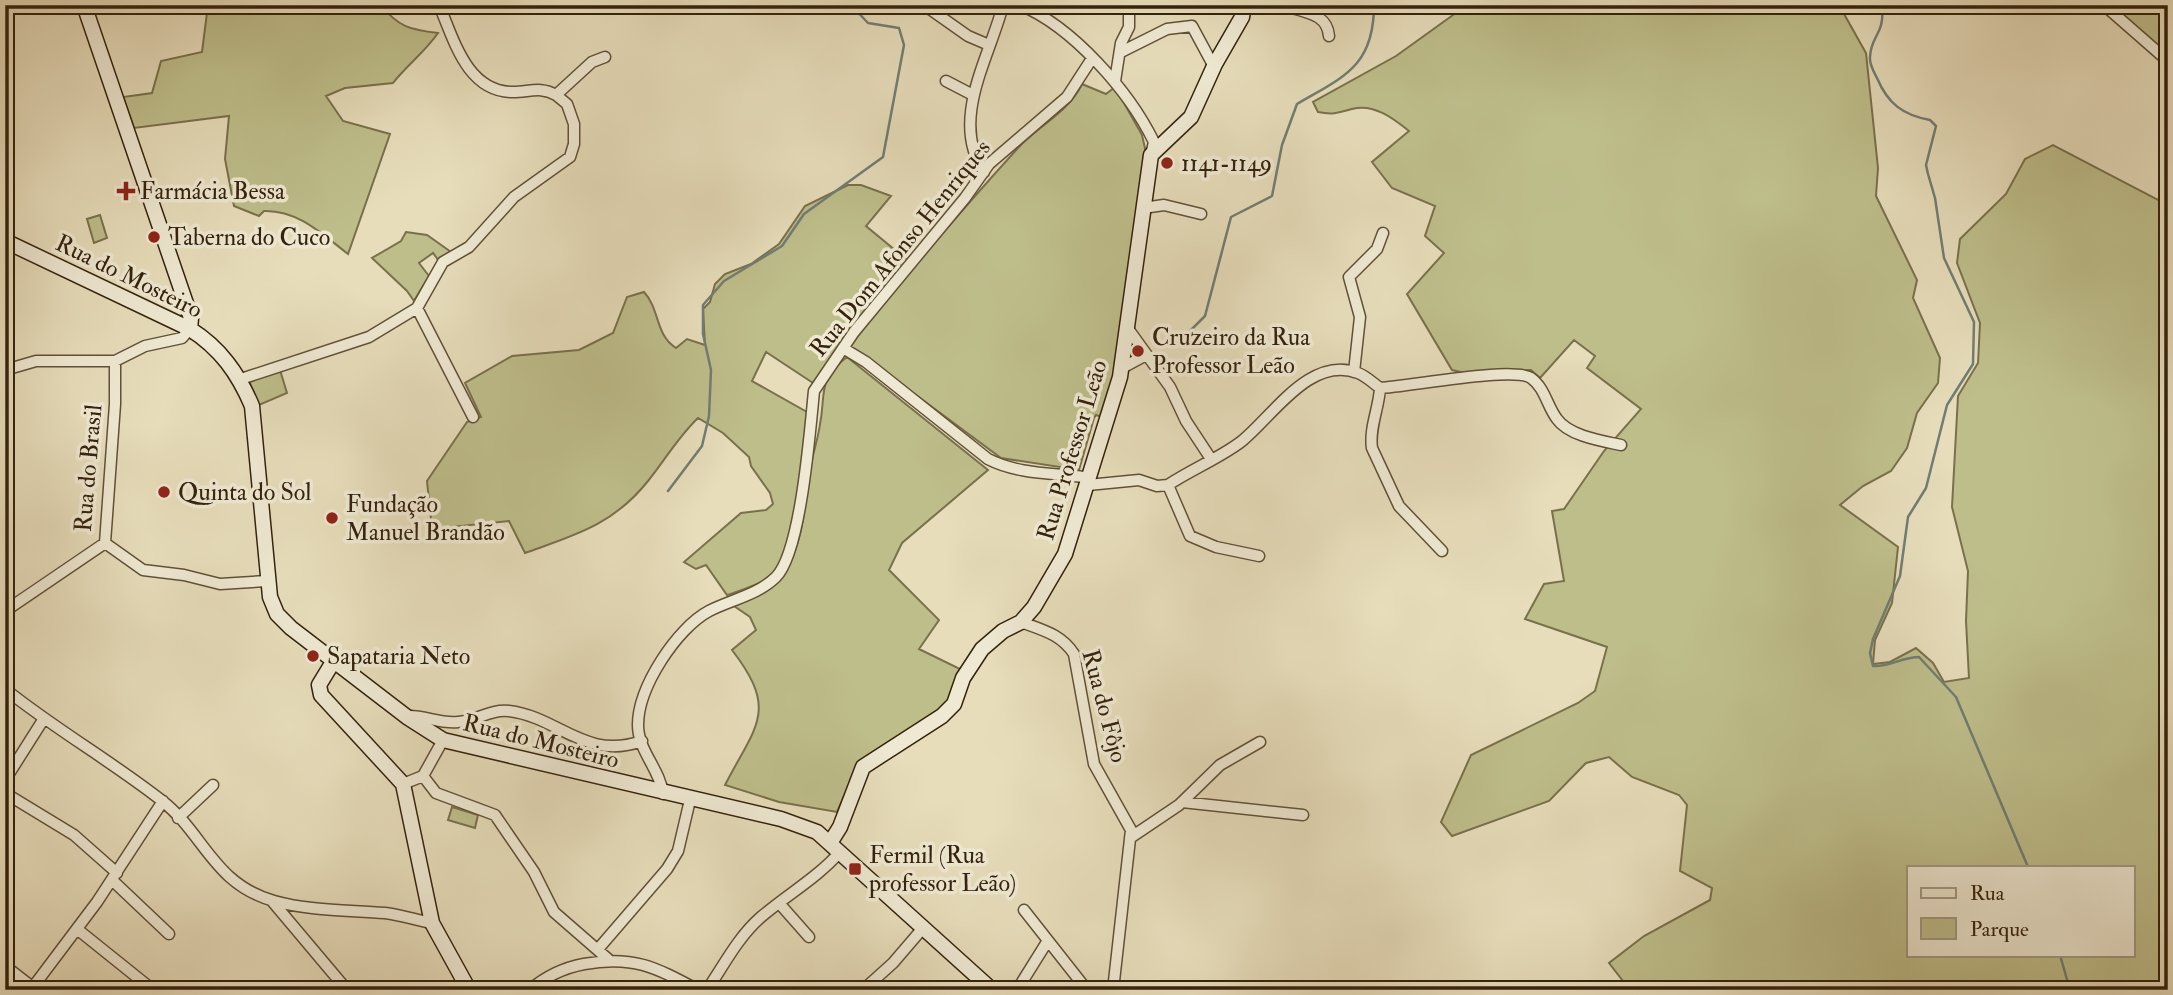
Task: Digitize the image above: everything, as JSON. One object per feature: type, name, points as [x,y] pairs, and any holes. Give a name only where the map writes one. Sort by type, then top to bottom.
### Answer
[{"type":"main road","points":[[84,5],[191,318],[190,329]]},
{"type":"main road","points":[[1151,155],[1191,117],[1242,17],[1244,5]]},
{"type":"main road","name":"Rua Professor Leão","points":[[835,847],[839,827],[863,767],[943,716],[954,704],[963,678],[982,649],[1003,631],[1021,622],[1045,593],[1065,554],[1122,368],[1151,155]]},
{"type":"main road","name":"Rua do Mosteiro","points":[[5,241],[190,329],[207,340],[241,379],[252,405],[267,581],[277,614],[333,662],[443,740],[802,825],[835,847],[992,990]]},
{"type":"main road","points":[[333,662],[319,685],[323,700],[403,784],[432,923],[469,990]]},
{"type":"street","points":[[241,379],[369,337],[417,309],[443,262],[469,247],[514,197],[570,157],[574,144],[574,124],[567,104],[548,90],[498,90],[473,77],[439,5]]},
{"type":"street","points":[[924,5],[968,36],[989,45]]},
{"type":"street","points":[[984,172],[976,158],[973,95],[1003,5]]},
{"type":"street","points":[[1020,5],[1080,46],[1091,60],[1115,80],[1154,142],[1151,155]]},
{"type":"street","points":[[1115,80],[1129,27],[1129,5]]},
{"type":"street","points":[[1284,5],[1322,18],[1328,27],[1329,36]]},
{"type":"street","points":[[2104,5],[2168,61]]},
{"type":"street","points":[[1121,52],[1167,29],[1192,26],[1213,65],[1210,76]]},
{"type":"street","points":[[556,95],[592,62],[605,57]]},
{"type":"street","name":"Rua Dom Afonso Henriques","points":[[663,793],[661,776],[647,755],[638,725],[646,695],[659,664],[678,634],[708,612],[760,589],[777,577],[790,552],[804,474],[814,391],[843,348],[984,172],[1029,128],[1067,97],[1091,60]]},
{"type":"street","points":[[946,82],[973,95]]},
{"type":"street","points":[[1143,208],[1164,205],[1201,214]]},
{"type":"street","points":[[1354,372],[1360,317],[1349,277],[1377,249],[1383,233]]},
{"type":"street","points":[[417,309],[473,416]]},
{"type":"street","points":[[5,370],[36,361],[115,361],[145,346],[182,338],[190,329]]},
{"type":"street","points":[[1129,330],[1170,387],[1186,421],[1211,459]]},
{"type":"street","points":[[843,348],[866,362],[988,459],[1003,467],[1024,471],[1084,477],[1088,485],[1139,480],[1157,486],[1168,485],[1245,439],[1263,419],[1309,380],[1321,374],[1354,372],[1380,388],[1518,374],[1530,377],[1542,390],[1557,419],[1593,439],[1621,445]]},
{"type":"street","points":[[1122,368],[1146,355]]},
{"type":"street","name":"Rua do Brasil","points":[[6,612],[105,543],[115,404],[115,361]]},
{"type":"street","points":[[1380,388],[1370,438],[1377,462],[1399,506],[1442,551]]},
{"type":"street","points":[[1168,485],[1190,536],[1216,547],[1259,556]]},
{"type":"street","points":[[105,543],[144,570],[184,575],[220,584],[267,581]]},
{"type":"street","name":"Rua do Fôjo","points":[[1021,622],[1066,641],[1074,654],[1094,764],[1130,830],[1113,990]]},
{"type":"street","points":[[5,689],[43,720],[163,801],[206,854],[233,881],[272,901],[321,909],[388,914],[432,923]]},
{"type":"street","points":[[407,717],[460,722],[488,713],[512,711],[596,746],[618,747],[642,741]]},
{"type":"street","points":[[5,780],[43,720]]},
{"type":"street","points":[[403,784],[423,776],[443,740]]},
{"type":"street","points":[[1130,838],[1182,802],[1220,765],[1261,743]]},
{"type":"street","points":[[423,776],[436,793],[495,816],[534,872],[554,912],[599,948],[608,959]]},
{"type":"street","points":[[178,818],[213,785]]},
{"type":"street","points":[[5,793],[74,835],[169,934]]},
{"type":"street","points":[[599,948],[667,869],[678,851],[690,800]]},
{"type":"street","points":[[5,966],[34,988],[114,877],[163,801]]},
{"type":"street","points":[[1182,802],[1303,815]]},
{"type":"street","points":[[707,990],[743,935],[779,902],[824,870],[835,847]]},
{"type":"street","points":[[272,901],[347,990]]},
{"type":"street","points":[[779,902],[810,937]]},
{"type":"street","points":[[1024,910],[1087,990]]},
{"type":"street","points":[[863,990],[893,963],[923,928]]},
{"type":"street","points":[[77,929],[153,990]]},
{"type":"street","points":[[1017,990],[1047,942]]},
{"type":"street","points":[[530,990],[565,968],[608,959],[640,962],[698,990]]},
{"type":"green space","points":[[208,5],[381,5],[399,23],[438,33],[393,83],[345,88],[326,96],[343,121],[390,134],[348,254],[319,231],[288,214],[264,211],[259,216],[234,206],[225,159],[229,116],[134,128],[123,97],[152,93],[161,61],[202,52]]},
{"type":"green space","points":[[1467,5],[1839,5],[1866,53],[1878,168],[1876,196],[1917,280],[1913,298],[1940,358],[1938,383],[1917,413],[1907,448],[1891,471],[1863,486],[1840,505],[1898,547],[1892,603],[1875,640],[1873,664],[1890,662],[1916,648],[1933,663],[1944,682],[1969,678],[1966,621],[1968,571],[1952,507],[1958,396],[1978,363],[1980,323],[1957,263],[1960,239],[2006,194],[2025,159],[2053,145],[2168,205],[2168,990],[1630,990],[1609,963],[1644,936],[1710,900],[1712,888],[1680,871],[1687,805],[1679,795],[1632,777],[1609,757],[1586,763],[1549,801],[1452,836],[1441,822],[1471,755],[1578,703],[1595,691],[1607,647],[1525,619],[1544,584],[1564,581],[1552,511],[1564,509],[1604,451],[1641,409],[1587,368],[1595,356],[1574,340],[1540,378],[1531,370],[1465,373],[1452,370],[1407,294],[1444,253],[1425,236],[1435,206],[1392,188],[1372,162],[1409,131],[1375,110],[1360,108],[1323,113],[1318,112],[1313,102],[1396,56]]},
{"type":"green space","points":[[2110,5],[2168,5],[2168,45],[2161,53]]},
{"type":"green space","points":[[1082,84],[1106,94],[1115,87],[1142,135],[1147,157],[1107,419],[1096,415],[1094,418],[1079,470],[1001,458],[850,346],[975,196],[1026,140],[1069,103]]},
{"type":"green space","points":[[848,185],[861,185],[891,196],[866,226],[907,260],[813,383],[766,352],[752,381],[807,412],[793,519],[782,559],[770,576],[727,595],[706,565],[696,569],[684,562],[741,513],[766,510],[773,504],[770,493],[751,466],[749,457],[723,433],[698,418],[635,496],[607,518],[577,534],[525,553],[509,521],[432,529],[427,481],[467,422],[481,417],[465,383],[512,356],[579,350],[613,333],[627,297],[644,292],[669,343],[676,348],[687,339],[705,345],[703,309],[710,302],[715,284],[725,274],[751,264],[779,244],[805,206]]},
{"type":"green space","points":[[100,215],[107,238],[94,243],[87,219]]},
{"type":"green space","points":[[406,232],[427,235],[451,252],[439,261],[433,253],[419,263],[429,276],[414,301],[372,258],[401,241]]},
{"type":"green space","points":[[847,357],[988,470],[902,543],[889,570],[939,620],[919,649],[960,669],[947,706],[857,766],[837,812],[779,802],[725,785],[753,732],[759,704],[755,688],[732,650],[756,630],[750,617],[734,606],[757,596],[774,583],[786,569],[794,553],[804,516],[824,388],[831,373]]},
{"type":"green space","points":[[280,370],[287,393],[259,405],[248,379]]},
{"type":"green space","points":[[452,807],[478,815],[475,828],[448,820]]},
{"type":"waterway","points":[[668,491],[702,446],[709,416],[711,370],[703,334],[703,305],[724,281],[782,246],[804,214],[883,157],[904,45],[899,28],[868,23],[851,5]]},
{"type":"waterway","points":[[1189,332],[1205,316],[1231,217],[1272,196],[1282,145],[1297,104],[1353,68],[1368,43],[1373,26],[1374,5]]},
{"type":"waterway","points":[[1882,5],[1882,23],[1871,49],[1871,65],[1891,101],[1904,111],[1930,120],[1936,126],[1926,165],[1935,198],[1944,258],[1974,322],[1973,364],[1947,405],[1926,488],[1908,517],[1900,576],[1873,639],[1870,653],[1873,666],[1919,657],[1956,697],[2028,866]]},
{"type":"waterway","points":[[2060,956],[2070,990]]},
{"type":"place","name":"1141-1149","points":[[1167,163]]},
{"type":"place","name":"Farmácia Bessa","points":[[126,191]]},
{"type":"place","name":"Taberna do Cuco","points":[[154,237]]},
{"type":"place","name":"Cruzeiro da Rua Professor Leão","points":[[1138,351]]},
{"type":"place","name":"Quinta do Sol","points":[[164,492]]},
{"type":"place","name":"Fundação Manuel Brandão","points":[[332,518]]},
{"type":"place","name":"Sapataria Neto","points":[[313,656]]},
{"type":"place","name":"Fermil (Rua professor Leão)","points":[[855,869]]}]
